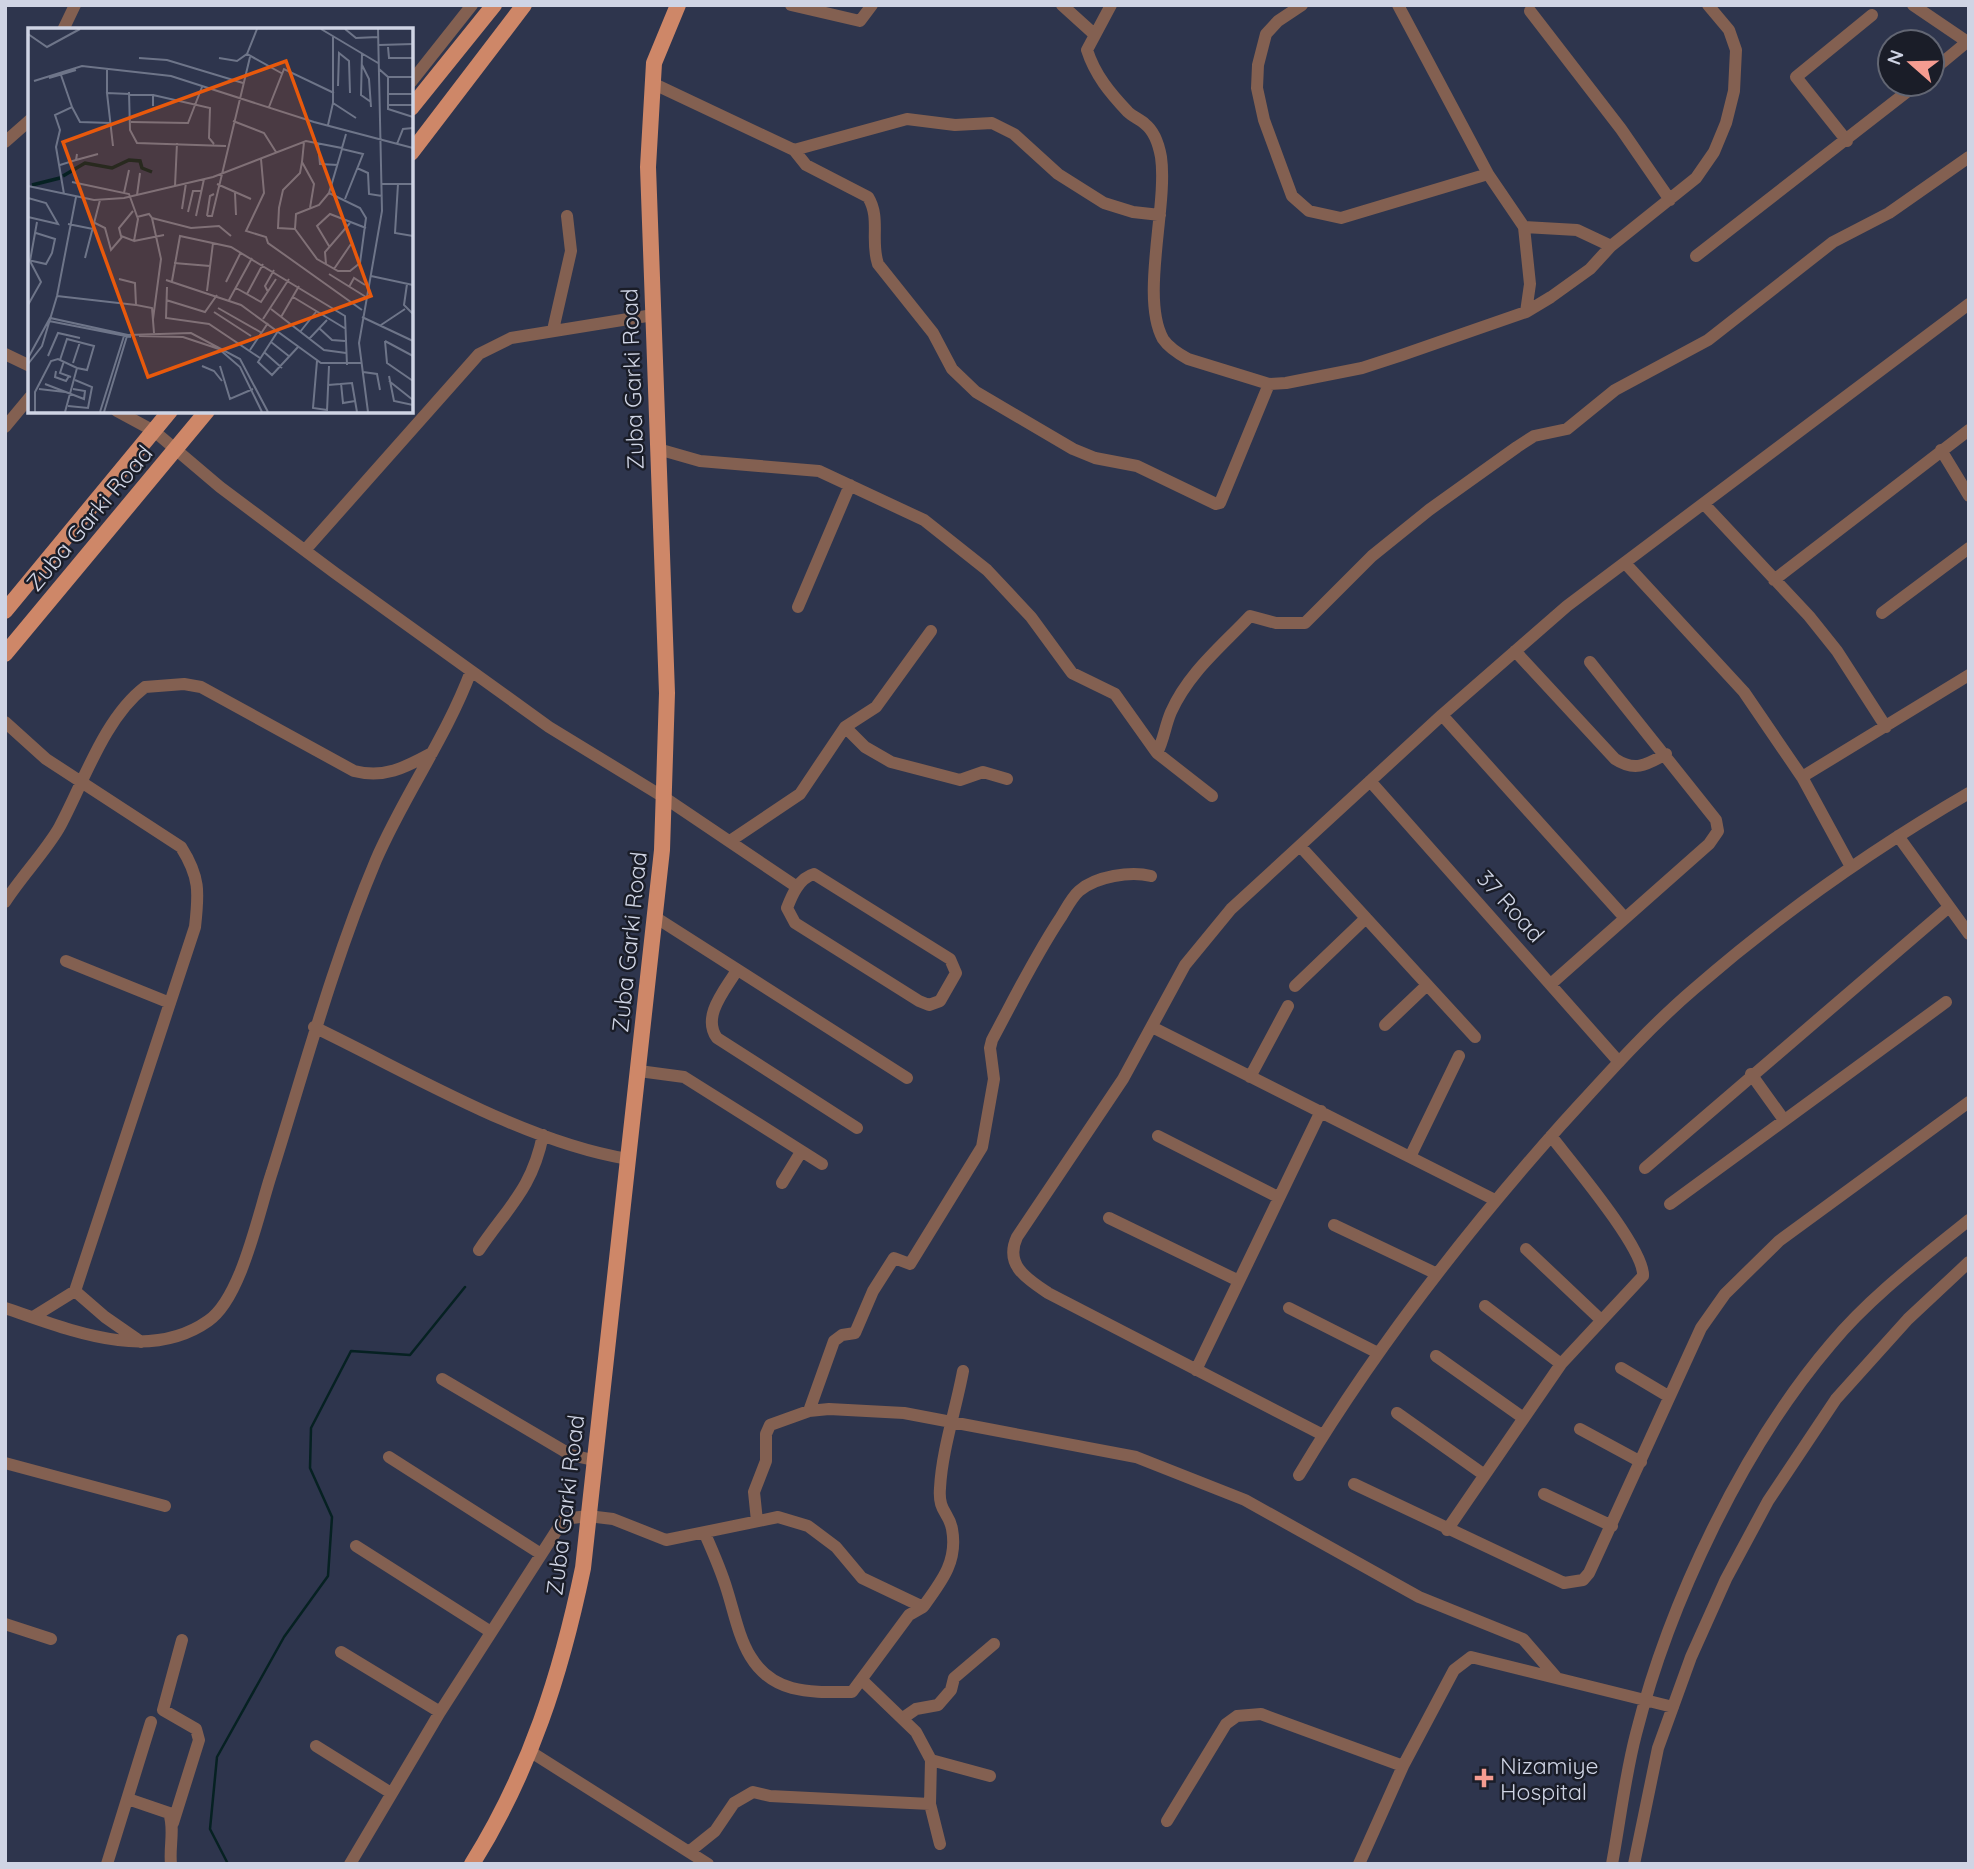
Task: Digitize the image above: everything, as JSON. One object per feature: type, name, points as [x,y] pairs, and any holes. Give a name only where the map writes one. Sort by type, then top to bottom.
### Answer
[{"type":"main road","points":[[413,106],[494,5]]},
{"type":"main road","points":[[413,150],[524,5]]},
{"type":"main road","name":"Zuba Garki Road","points":[[472,1864],[531,1752],[562,1665],[583,1568],[593,1460],[639,1071],[665,799],[667,693],[648,167],[654,62],[678,5]]},
{"type":"main road","name":"Zuba Garki Road","points":[[5,611],[168,413]]},
{"type":"main road","name":"Zuba Garki Road","points":[[5,654],[204,413]]},
{"type":"street","points":[[64,28],[75,5]]},
{"type":"street","points":[[413,79],[472,5]]},
{"type":"street","points":[[791,5],[851,21],[860,21],[872,5]]},
{"type":"street","points":[[1062,5],[1094,34]]},
{"type":"street","points":[[1111,5],[1087,50],[1093,68],[1130,115],[1146,124],[1158,145],[1161,160],[1160,215],[1155,291],[1163,338],[1177,353],[1188,359],[1269,384],[1362,368],[1526,312],[1590,269],[1611,246],[1671,200],[1696,178],[1714,152],[1726,123],[1734,91],[1736,50],[1729,30],[1708,5]]},
{"type":"street","points":[[1302,5],[1278,21],[1266,34],[1258,65],[1257,88],[1264,120],[1292,196],[1309,211],[1341,218],[1488,174]]},
{"type":"street","points":[[1398,5],[1488,174],[1524,227],[1530,284],[1526,312]]},
{"type":"street","points":[[1913,5],[1968,43],[1946,60]]},
{"type":"street","points":[[1530,11],[1621,129],[1671,200]]},
{"type":"street","points":[[1847,141],[1797,77],[1872,15]]},
{"type":"street","points":[[652,83],[794,150],[806,165],[868,197],[876,220],[874,253],[878,264],[933,333],[953,369],[976,392],[1073,449],[1095,458],[1137,466],[1216,505],[1220,503],[1269,384]]},
{"type":"street","points":[[1696,256],[1900,98]]},
{"type":"street","points":[[794,150],[907,119],[955,125],[992,123],[1014,134],[1058,174],[1104,203],[1133,212],[1160,215]]},
{"type":"street","points":[[5,142],[28,122]]},
{"type":"street","points":[[1157,753],[1166,735],[1170,713],[1191,679],[1208,654],[1226,642],[1250,615],[1276,623],[1305,623],[1372,556],[1429,510],[1526,441],[1534,436],[1567,429],[1615,390],[1708,340],[1833,242],[1889,213],[1969,157]]},
{"type":"street","points":[[553,330],[570,251],[567,216]]},
{"type":"street","points":[[1524,227],[1577,230],[1611,246]]},
{"type":"street","points":[[1323,1435],[1048,1293],[1022,1274],[1012,1256],[1017,1237],[1123,1079],[1203,940],[1231,909],[1442,715],[1567,606],[1969,304]]},
{"type":"street","points":[[306,549],[479,354],[511,338],[653,315]]},
{"type":"street","points":[[5,354],[28,365]]},
{"type":"street","points":[[5,427],[28,399]]},
{"type":"street","points":[[121,413],[154,431],[220,487],[549,727],[665,799],[797,887]]},
{"type":"street","points":[[1774,580],[1969,430]]},
{"type":"street","points":[[658,449],[700,461],[801,467],[819,471],[924,520],[969,554],[1031,617],[1072,673],[1115,694],[1157,753],[1213,796]]},
{"type":"street","points":[[1941,450],[1969,496]]},
{"type":"street","points":[[798,607],[850,485]]},
{"type":"street","points":[[1704,504],[1837,651],[1885,727]]},
{"type":"street","points":[[1882,613],[1969,548]]},
{"type":"street","points":[[1625,563],[1744,691],[1802,777],[1851,867]]},
{"type":"street","points":[[730,841],[800,794],[845,727],[876,707],[932,631]]},
{"type":"street","points":[[1515,651],[1615,759],[1631,768],[1640,768],[1666,754]]},
{"type":"street","points":[[1552,983],[1709,844],[1718,831],[1716,820],[1590,662]]},
{"type":"street","points":[[5,1308],[98,1337],[141,1342],[193,1330],[211,1319],[225,1303],[245,1254],[336,960],[377,859],[459,705],[471,671]]},
{"type":"street","points":[[1802,777],[1969,675]]},
{"type":"street","points":[[5,902],[58,830],[80,781],[134,695],[145,687],[201,687],[354,771],[366,774],[399,771],[432,753]]},
{"type":"street","points":[[1442,715],[1625,918]]},
{"type":"street","points":[[5,722],[46,759],[181,846],[194,866],[199,889],[195,927],[75,1291],[33,1317]]},
{"type":"street","points":[[845,727],[865,747],[891,762],[960,780],[983,772],[1007,779]]},
{"type":"street","name":"37 Road","points":[[1370,781],[1552,983],[1619,1062]]},
{"type":"street","points":[[1299,1475],[1378,1353],[1437,1274],[1495,1200],[1619,1062],[1692,991],[1851,867],[1969,793]]},
{"type":"street","points":[[1898,836],[1969,934]]},
{"type":"street","points":[[1300,846],[1475,1037]]},
{"type":"street","points":[[809,1411],[834,1341],[842,1335],[855,1333],[873,1291],[894,1258],[910,1264],[982,1147],[994,1079],[990,1048],[992,1040],[1046,940],[1078,891],[1092,883],[1115,877],[1139,873],[1151,876]]},
{"type":"street","points":[[807,876],[821,876],[950,959],[956,973],[940,1001],[929,1005],[919,1001],[795,923],[787,908],[797,887],[807,876]]},
{"type":"street","points":[[1645,1168],[1751,1074],[1949,907]]},
{"type":"street","points":[[655,917],[907,1078]]},
{"type":"street","points":[[1295,986],[1366,918]]},
{"type":"street","points":[[66,961],[170,1003]]},
{"type":"street","points":[[737,970],[716,1004],[712,1031],[717,1038],[858,1128]]},
{"type":"street","points":[[1385,1025],[1427,985]]},
{"type":"street","points":[[1670,1204],[1945,1002]]},
{"type":"street","points":[[1250,1077],[1288,1006]]},
{"type":"street","points":[[314,1027],[543,1135],[581,1149],[628,1159]]},
{"type":"street","points":[[1152,1027],[1495,1200]]},
{"type":"street","points":[[1410,1157],[1459,1056]]},
{"type":"street","points":[[639,1071],[684,1077],[822,1164]]},
{"type":"street","points":[[1751,1074],[1784,1120]]},
{"type":"street","points":[[1354,1484],[1564,1583],[1573,1583],[1589,1573],[1642,1462],[1668,1396],[1701,1328],[1724,1294],[1760,1257],[1969,1102]]},
{"type":"street","points":[[1196,1370],[1237,1280],[1321,1111]]},
{"type":"street","points":[[480,1250],[527,1185],[543,1135]]},
{"type":"street","points":[[1158,1136],[1278,1197]]},
{"type":"street","points":[[1447,1530],[1560,1363],[1643,1276],[1643,1268],[1620,1228],[1551,1136]]},
{"type":"street","points":[[782,1183],[801,1152]]},
{"type":"street","points":[[1109,1218],[1237,1280]]},
{"type":"street","points":[[1612,1864],[1635,1737],[1645,1700],[1694,1568],[1763,1437],[1831,1343],[1911,1267],[1969,1220]]},
{"type":"street","points":[[1334,1225],[1437,1274]]},
{"type":"street","points":[[1526,1249],[1600,1319]]},
{"type":"street","points":[[1634,1864],[1658,1748],[1691,1657],[1726,1579],[1768,1501],[1836,1399],[1908,1319],[1969,1262]]},
{"type":"street","points":[[75,1291],[105,1317],[141,1342]]},
{"type":"street","points":[[1485,1306],[1560,1363]]},
{"type":"street","points":[[1289,1308],[1378,1353]]},
{"type":"street","points":[[1436,1356],[1522,1418]]},
{"type":"street","points":[[1621,1368],[1668,1396]]},
{"type":"street","points":[[705,1534],[719,1565],[741,1644],[765,1672],[789,1687],[813,1692],[852,1692],[863,1681],[874,1658],[909,1615],[923,1607],[946,1577],[955,1552],[952,1528],[939,1506],[940,1485],[963,1371]]},
{"type":"street","points":[[442,1379],[571,1455],[593,1460]]},
{"type":"street","points":[[757,1521],[754,1492],[766,1461],[766,1434],[770,1425],[809,1411],[904,1413],[1136,1458],[1187,1476],[1280,1518],[1323,1546],[1419,1597],[1523,1639],[1556,1677]]},
{"type":"street","points":[[1397,1413],[1483,1474]]},
{"type":"street","points":[[1580,1429],[1642,1462]]},
{"type":"street","points":[[388,1457],[541,1554]]},
{"type":"street","points":[[5,1463],[165,1506]]},
{"type":"street","points":[[1544,1494],[1612,1527]]},
{"type":"street","points":[[350,1864],[440,1712],[564,1519],[588,1516],[629,1522],[666,1540],[778,1517],[808,1526],[836,1547],[862,1578],[923,1607]]},
{"type":"street","points":[[356,1546],[491,1632]]},
{"type":"street","points":[[5,1624],[51,1639]]},
{"type":"street","points":[[171,1864],[169,1847],[173,1823],[198,1740],[196,1729],[163,1710],[182,1640]]},
{"type":"street","points":[[903,1718],[916,1709],[938,1705],[951,1690],[954,1678],[993,1644]]},
{"type":"street","points":[[341,1652],[440,1712]]},
{"type":"street","points":[[1359,1864],[1403,1766],[1454,1670],[1464,1660],[1482,1658],[1673,1707]]},
{"type":"street","points":[[863,1681],[916,1732],[931,1759],[930,1804],[940,1844]]},
{"type":"street","points":[[1167,1821],[1226,1724],[1237,1716],[1249,1713],[1261,1714],[1403,1766]]},
{"type":"street","points":[[107,1864],[151,1723]]},
{"type":"street","points":[[316,1746],[391,1793]]},
{"type":"street","points":[[531,1752],[708,1864]]},
{"type":"street","points":[[931,1759],[990,1776]]},
{"type":"street","points":[[690,1851],[715,1831],[734,1803],[754,1792],[771,1796],[930,1804]]},
{"type":"street","points":[[128,1798],[160,1808],[169,1814],[173,1823]]},
{"type":"street","points":[[1639,1844],[1641,1864]]},
{"type":"waterway","points":[[228,1864],[210,1829],[217,1757],[284,1637],[328,1576],[332,1517],[310,1468],[311,1428],[351,1351],[410,1355],[465,1287]]},
{"type":"place","name":"Nizamiye Hospital","points":[[1484,1778]]}]
